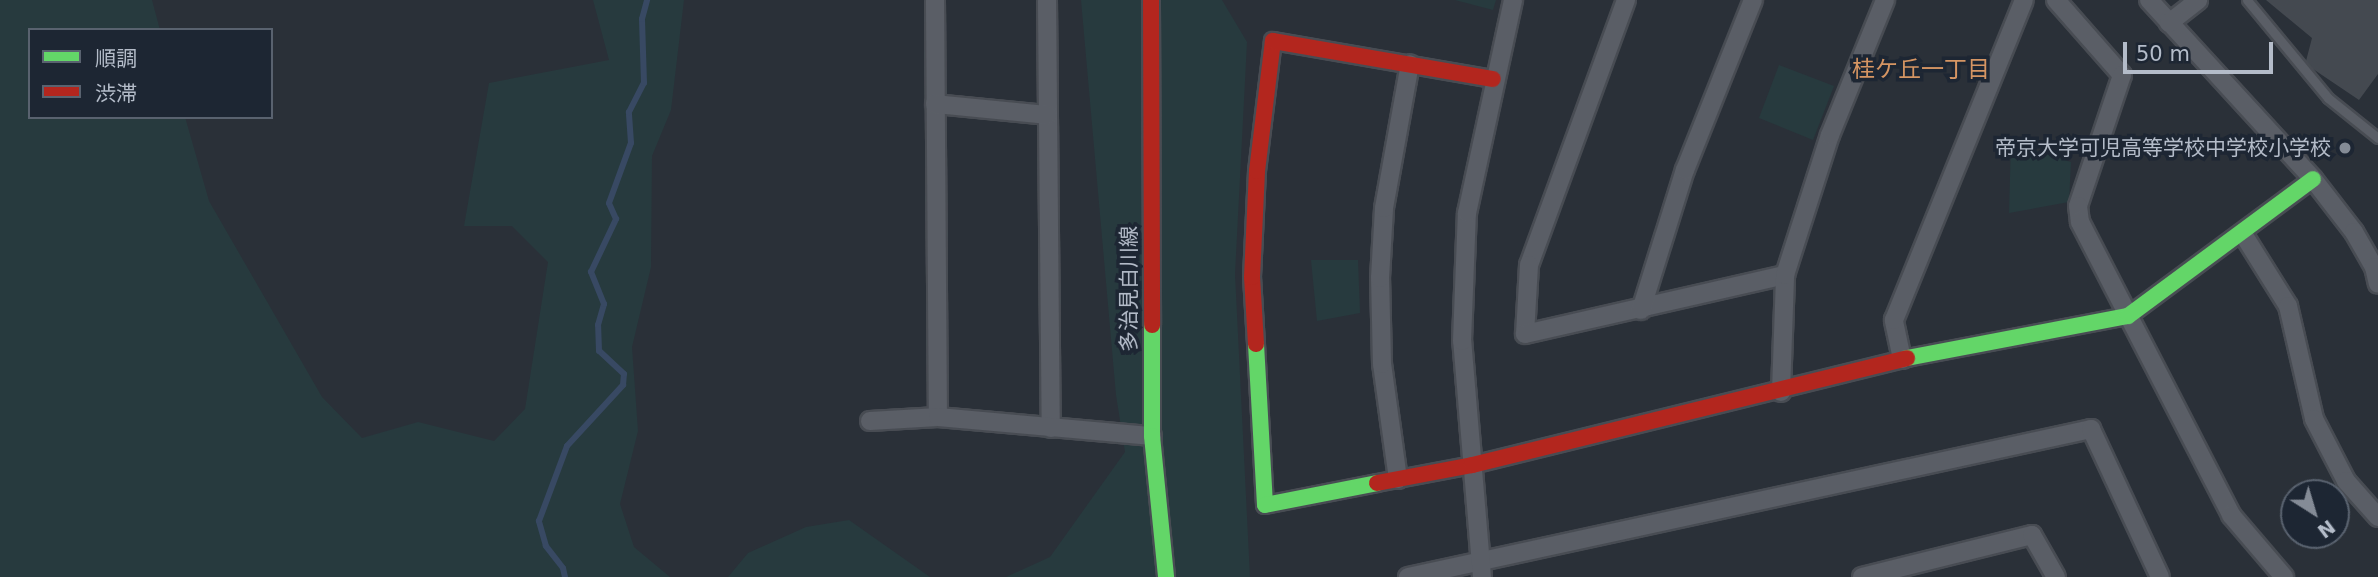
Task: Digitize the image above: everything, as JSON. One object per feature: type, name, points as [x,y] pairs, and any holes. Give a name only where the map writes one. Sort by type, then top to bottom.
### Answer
[{"type":"street","points":[[935,0],[938,417]]},
{"type":"street","points":[[1047,0],[1051,428]]},
{"type":"street","name":"多治見白川線","points":[[1151,0],[1152,436],[1166,577]]},
{"type":"street","points":[[1480,570],[1462,341],[1467,213],[1493,79],[1513,0]]},
{"type":"street","points":[[1626,0],[1529,265],[1525,334],[1642,310],[1785,275]]},
{"type":"street","points":[[1642,310],[1685,170],[1753,0]]},
{"type":"street","points":[[1781,392],[1785,275],[1829,135],[1885,0]]},
{"type":"street","points":[[1902,359],[1894,320],[2024,0]]},
{"type":"street","points":[[2056,0],[2122,75],[2078,206],[2080,222],[2231,515],[2284,577]]},
{"type":"street","points":[[2149,0],[2313,179],[2354,232],[2374,267],[2378,284]]},
{"type":"street","points":[[2169,23],[2198,0]]},
{"type":"street","points":[[1493,79],[1273,40],[1257,171],[1252,277],[1265,505],[1472,464],[1781,392],[1902,359],[2128,316],[2243,234],[2313,179]]},
{"type":"street","points":[[1398,479],[1382,364],[1380,278],[1384,208],[1410,64]]},
{"type":"street","points":[[935,104],[1047,116]]},
{"type":"street","points":[[2243,234],[2288,306],[2314,419],[2346,481],[2378,517]]},
{"type":"street","points":[[870,421],[938,417],[1152,436]]},
{"type":"street","points":[[1408,577],[1480,570],[2091,429],[2160,577]]},
{"type":"street","points":[[1862,577],[1922,569],[2032,535],[2056,577]]},
{"type":"lane","points":[[2248,0],[2328,98],[2378,138]]},
{"type":"green space","points":[[0,0],[152,0],[159,28],[28,28],[28,119],[186,119],[209,201],[322,397],[362,438],[418,422],[494,441],[525,409],[548,262],[512,226],[464,226],[489,83],[609,60],[593,0],[684,0],[671,110],[652,156],[651,267],[632,347],[638,431],[620,504],[634,547],[670,577],[0,577]]},
{"type":"green space","points":[[1081,0],[1222,0],[1247,42],[1235,274],[1250,577],[1006,577],[1050,557],[1125,452],[1116,395]]},
{"type":"green space","points":[[1455,0],[1496,0],[1493,10]]},
{"type":"green space","points":[[1779,65],[1834,86],[1813,140],[1759,118]]},
{"type":"green space","points":[[2011,143],[2071,162],[2069,202],[2009,213]]},
{"type":"green space","points":[[1311,260],[1358,260],[1360,313],[1317,321]]},
{"type":"green space","points":[[849,520],[930,577],[728,577],[748,553],[806,527]]},
{"type":"building","points":[[2266,0],[2378,0],[2378,74],[2359,100],[2313,69],[2306,61],[2312,38]]},
{"type":"waterway","points":[[565,577],[563,568],[546,546],[539,521],[567,446],[623,385],[624,374],[599,351],[598,325],[604,304],[591,272],[616,219],[609,203],[631,143],[629,112],[644,83],[642,19],[647,0]]},
{"type":"traffic: fast","points":[[1907,358],[2128,316],[2313,179]]},
{"type":"traffic: fast","points":[[1152,325],[1152,436],[1166,577]]},
{"type":"traffic: fast","points":[[1256,344],[1265,505],[1377,483]]},
{"type":"traffic: jam","points":[[1151,0],[1152,325]]},
{"type":"traffic: jam","points":[[1256,344],[1252,277],[1257,171],[1273,41],[1493,79]]},
{"type":"traffic: jam","points":[[1377,483],[1472,465],[1907,358]]},
{"type":"place","name":"帝京大学可児高等学校中学校小学校","points":[[2345,148]]},
{"type":"district","name":"桂ケ丘一丁目","points":[[1921,69]]}]
